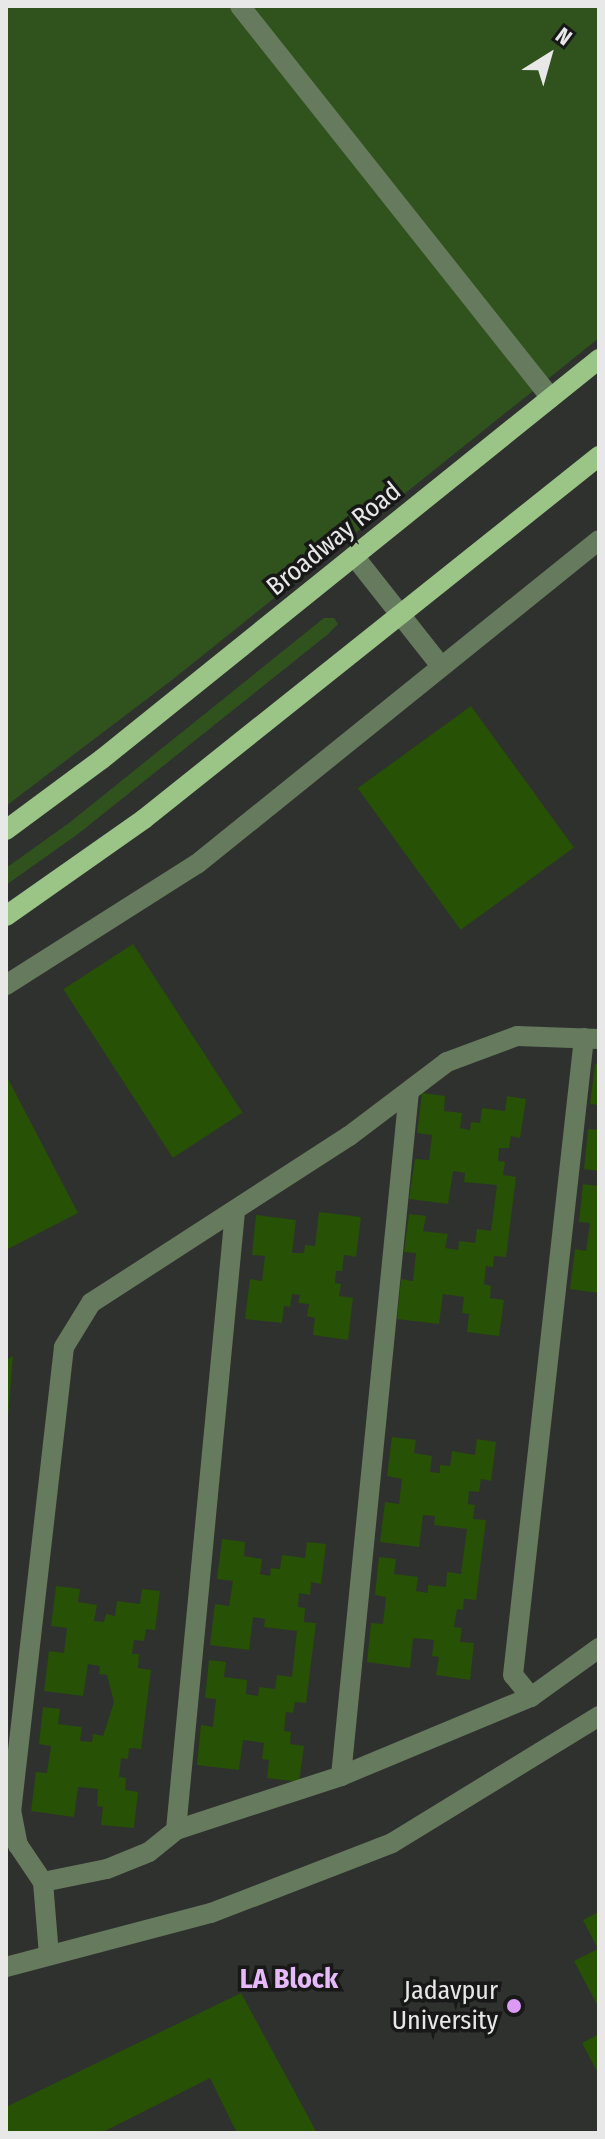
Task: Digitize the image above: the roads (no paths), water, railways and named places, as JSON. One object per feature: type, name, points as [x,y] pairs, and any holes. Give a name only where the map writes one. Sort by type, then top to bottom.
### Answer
[{"type":"main road","name":"Broadway Road","points":[[6,830],[102,759],[599,359]]},
{"type":"main road","points":[[6,916],[144,819],[599,456]]},
{"type":"street","points":[[240,6],[551,398]]},
{"type":"street","points":[[6,985],[41,967],[197,864],[599,540]]},
{"type":"street","points":[[354,556],[441,666]]},
{"type":"street","points":[[49,1955],[43,1882],[18,1845],[11,1810],[64,1347],[91,1303],[235,1212],[447,1062],[517,1036],[592,1038],[513,1675],[531,1697]]},
{"type":"street","points":[[341,1776],[409,1091]]},
{"type":"street","points":[[176,1830],[235,1212]]},
{"type":"street","points":[[43,1882],[107,1869],[149,1852],[176,1830],[341,1776],[531,1697],[599,1648]]},
{"type":"street","points":[[6,1967],[211,1913],[392,1843],[599,1716]]},
{"type":"place","name":"Jadavpur University","points":[[514,2006]]},
{"type":"district","name":"LA Block","points":[[289,1979]]}]
